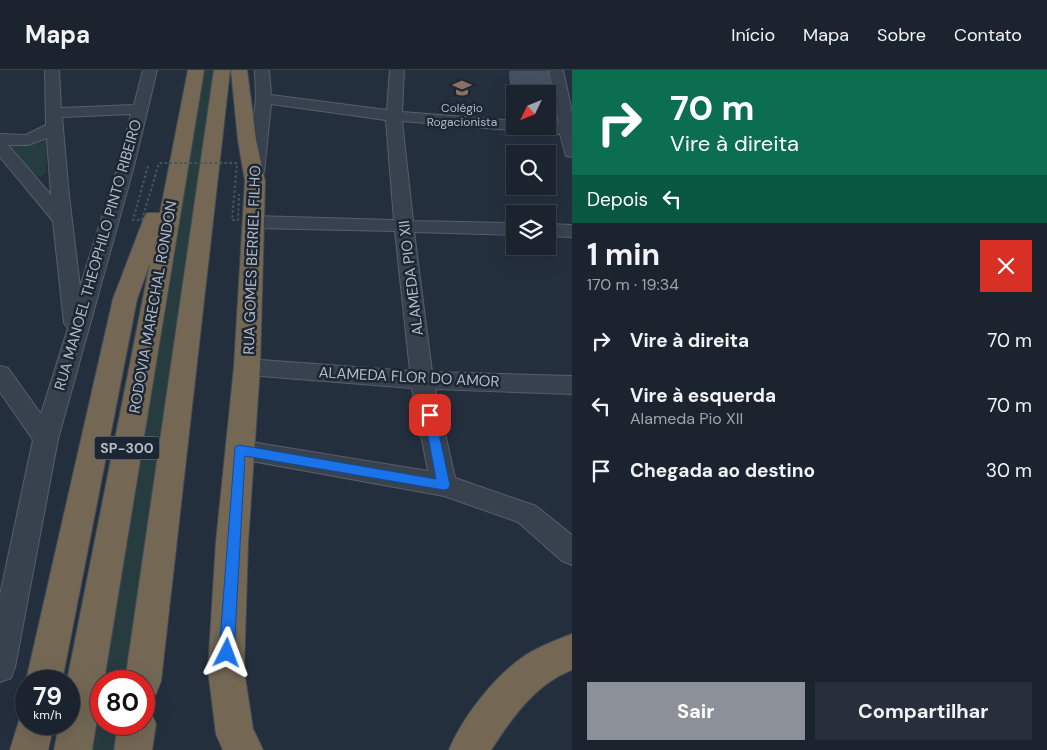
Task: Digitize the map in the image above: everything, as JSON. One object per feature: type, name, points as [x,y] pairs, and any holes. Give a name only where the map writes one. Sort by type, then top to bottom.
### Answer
[{"type":"highway","name":"RODOVIA MARECHAL RONDON","points":[[73,750],[196,70]]},
{"type":"highway","name":"SP-300","points":[[144,670],[222,70]]},
{"type":"highway","points":[[239,70],[247,140],[255,172]]},
{"type":"highway","points":[[46,670],[124,299],[181,146]]},
{"type":"highway","name":"RUA GOMES BERRIEL FILHO","points":[[244,750],[235,734],[226,670],[239,450],[247,367],[255,172]]},
{"type":"highway","points":[[468,750],[513,688],[535,669],[556,657],[572,652]]},
{"type":"highway","points":[[29,750],[32,735]]},
{"type":"highway","points":[[134,750],[136,735]]},
{"type":"street","points":[[52,70],[53,121],[61,219],[76,332]]},
{"type":"street","name":"RUA MANOEL THEOPHILO PINTO RIBEIRO","points":[[0,667],[46,439],[126,166],[150,70]]},
{"type":"street","name":"RUA GOMES BERRIEL FILHO","points":[[255,172],[264,99],[262,70]]},
{"type":"street","name":"ALAMEDA PIO XII","points":[[397,70],[394,116],[397,164],[422,380],[444,485]]},
{"type":"street","points":[[556,70],[572,152]]},
{"type":"street","points":[[264,99],[394,116],[506,125]]},
{"type":"street","points":[[0,139],[13,142],[24,141],[42,136],[53,121],[139,109]]},
{"type":"street","points":[[556,129],[569,130]]},
{"type":"street","points":[[0,146],[61,219]]},
{"type":"street","points":[[254,222],[506,229]]},
{"type":"street","points":[[556,230],[572,231]]},
{"type":"street","name":"ALAMEDA FLOR DO AMOR","points":[[247,367],[422,380],[572,385]]},
{"type":"street","points":[[0,374],[46,439]]},
{"type":"street","points":[[239,450],[444,485],[527,514],[572,552]]},
{"type":"path","points":[[148,166],[133,220],[142,220],[159,164],[237,163],[232,220],[238,220],[239,194]]},
{"type":"green space","points":[[201,70],[215,70],[130,670],[100,670]]},
{"type":"green space","points":[[47,140],[46,173],[40,177],[33,174],[11,146]]},
{"type":"green space","points":[[90,732],[90,735],[120,735],[118,750],[87,750]]},
{"type":"building","points":[[508,70],[550,70],[552,85],[509,85]]},
{"type":"place","name":"Colégio Rogacionista","points":[[462,88]]},
{"type":"route","points":[[227,653],[232,542],[239,450],[444,485],[430,415]]}]
